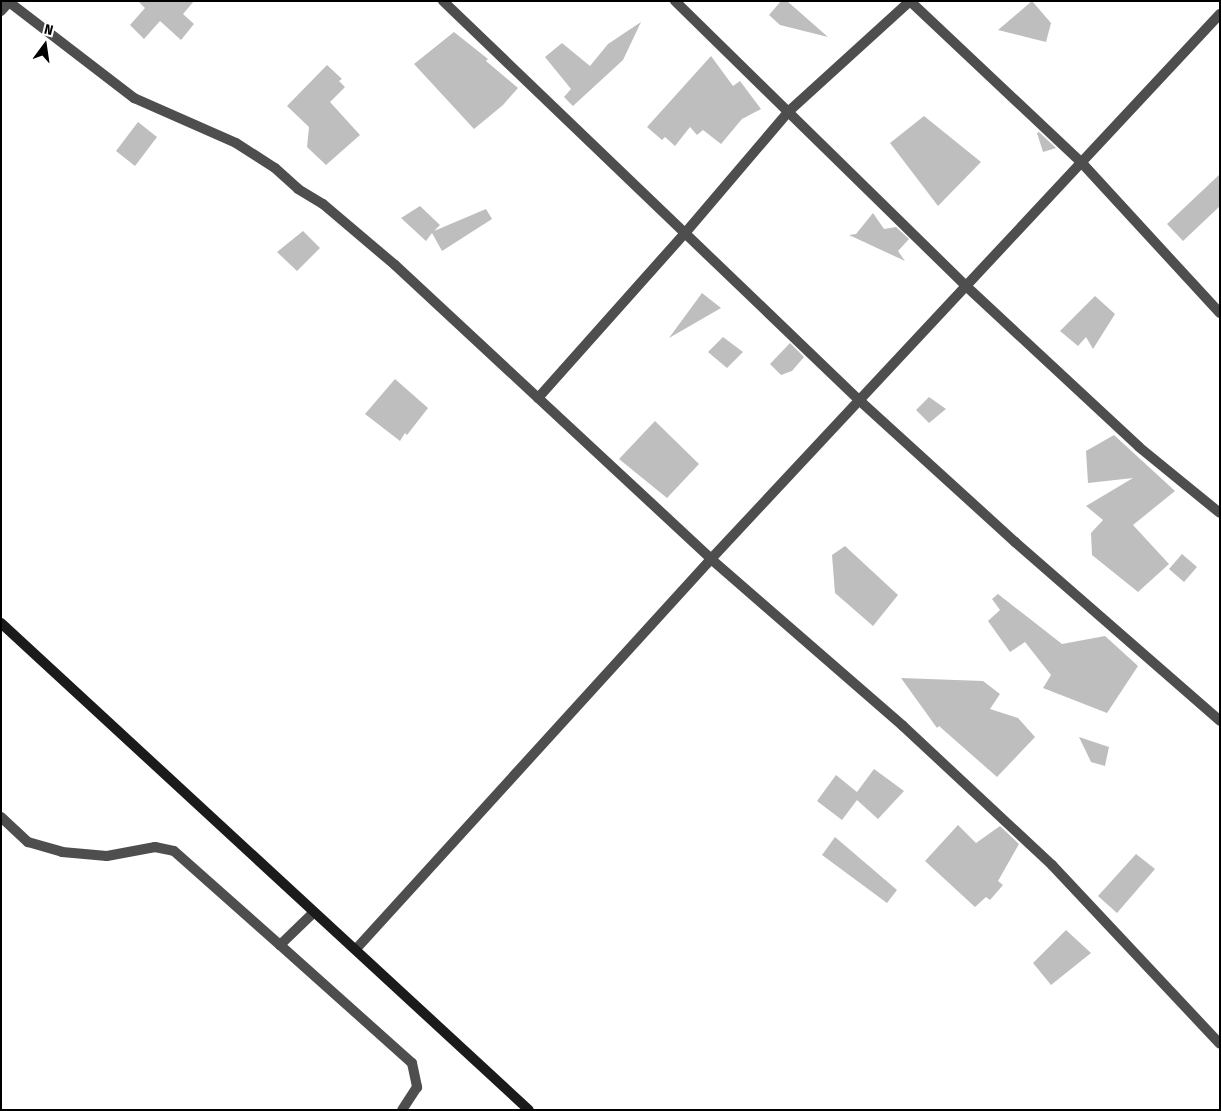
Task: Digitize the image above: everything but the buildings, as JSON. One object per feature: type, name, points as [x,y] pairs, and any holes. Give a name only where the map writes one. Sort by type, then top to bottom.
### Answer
[{"type":"street","points":[[443,1],[860,400],[1014,542],[1220,721]]},
{"type":"street","points":[[675,1],[966,286],[1139,447],[1220,513]]},
{"type":"street","points":[[538,398],[686,232],[788,112],[910,1],[1081,162],[1220,313]]},
{"type":"street","points":[[1,11],[9,2],[134,98],[236,143],[275,168],[298,189],[323,204],[395,265],[711,559],[903,726],[1052,865],[1220,1044]]},
{"type":"street","points":[[356,949],[711,559],[1220,14]]},
{"type":"street","points":[[1,622],[528,1110]]},
{"type":"street","points":[[1,817],[28,842],[62,852],[107,856],[155,847],[174,851],[412,1063],[417,1087],[402,1110]]},
{"type":"street","points":[[280,945],[314,912]]}]
